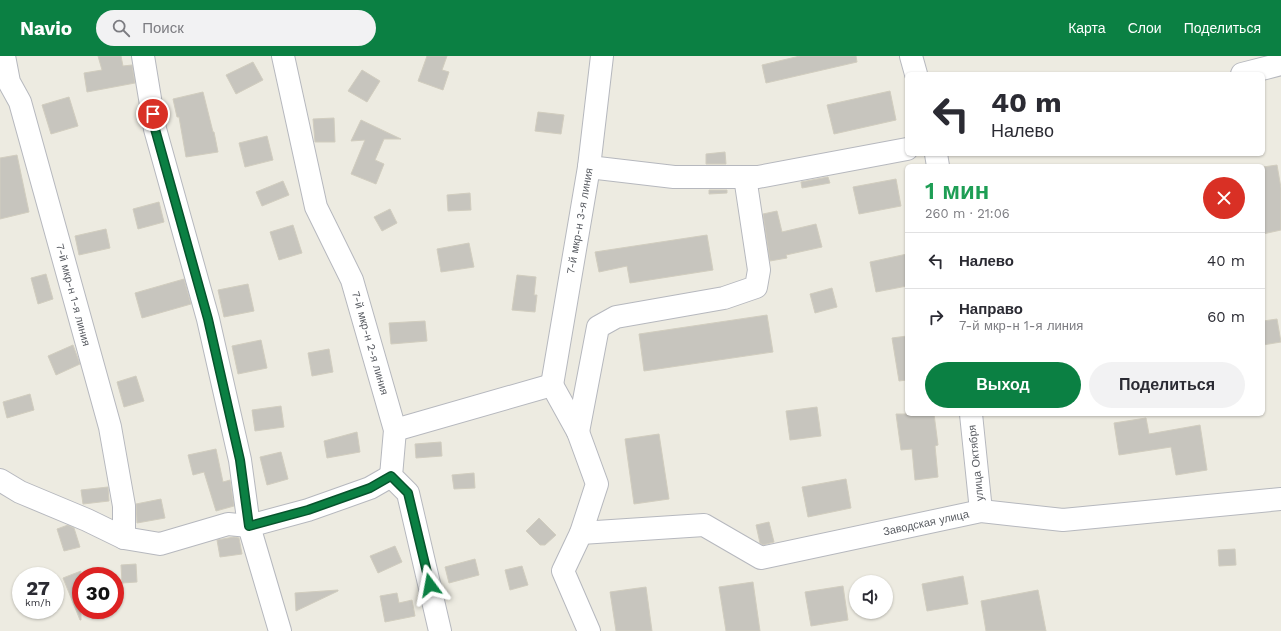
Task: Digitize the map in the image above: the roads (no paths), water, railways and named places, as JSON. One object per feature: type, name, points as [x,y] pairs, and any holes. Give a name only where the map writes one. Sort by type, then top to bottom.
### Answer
[{"type":"street","name":"7-й мкр-н 1-я линия","points":[[4,56],[4,83],[20,102],[110,427],[124,506],[124,538]]},
{"type":"street","points":[[143,56],[155,129],[208,319],[240,460],[249,526],[280,631]]},
{"type":"street","name":"7-й мкр-н 2-я линия","points":[[283,56],[316,207],[352,280],[395,430],[391,476]]},
{"type":"street","name":"7-й мкр-н 3-я линия","points":[[552,385],[589,167],[602,56]]},
{"type":"street","points":[[911,56],[915,72]]},
{"type":"street","points":[[1250,72],[1281,64]]},
{"type":"street","points":[[589,167],[674,177],[758,177],[905,150]]},
{"type":"street","points":[[578,432],[598,327],[616,317],[724,298],[756,287],[760,270],[745,177]]},
{"type":"street","points":[[395,430],[552,385],[578,432],[597,484],[582,534],[563,570],[589,631]]},
{"type":"street","name":"улица Октября","points":[[971,416],[981,511]]},
{"type":"street","points":[[0,480],[20,492],[87,520],[124,538],[160,544],[228,524],[249,526],[308,510],[370,488],[391,476],[408,493],[440,631]]},
{"type":"street","name":"Заводская улица","points":[[582,534],[704,525],[761,558],[981,511],[1063,520],[1281,500]]}]
